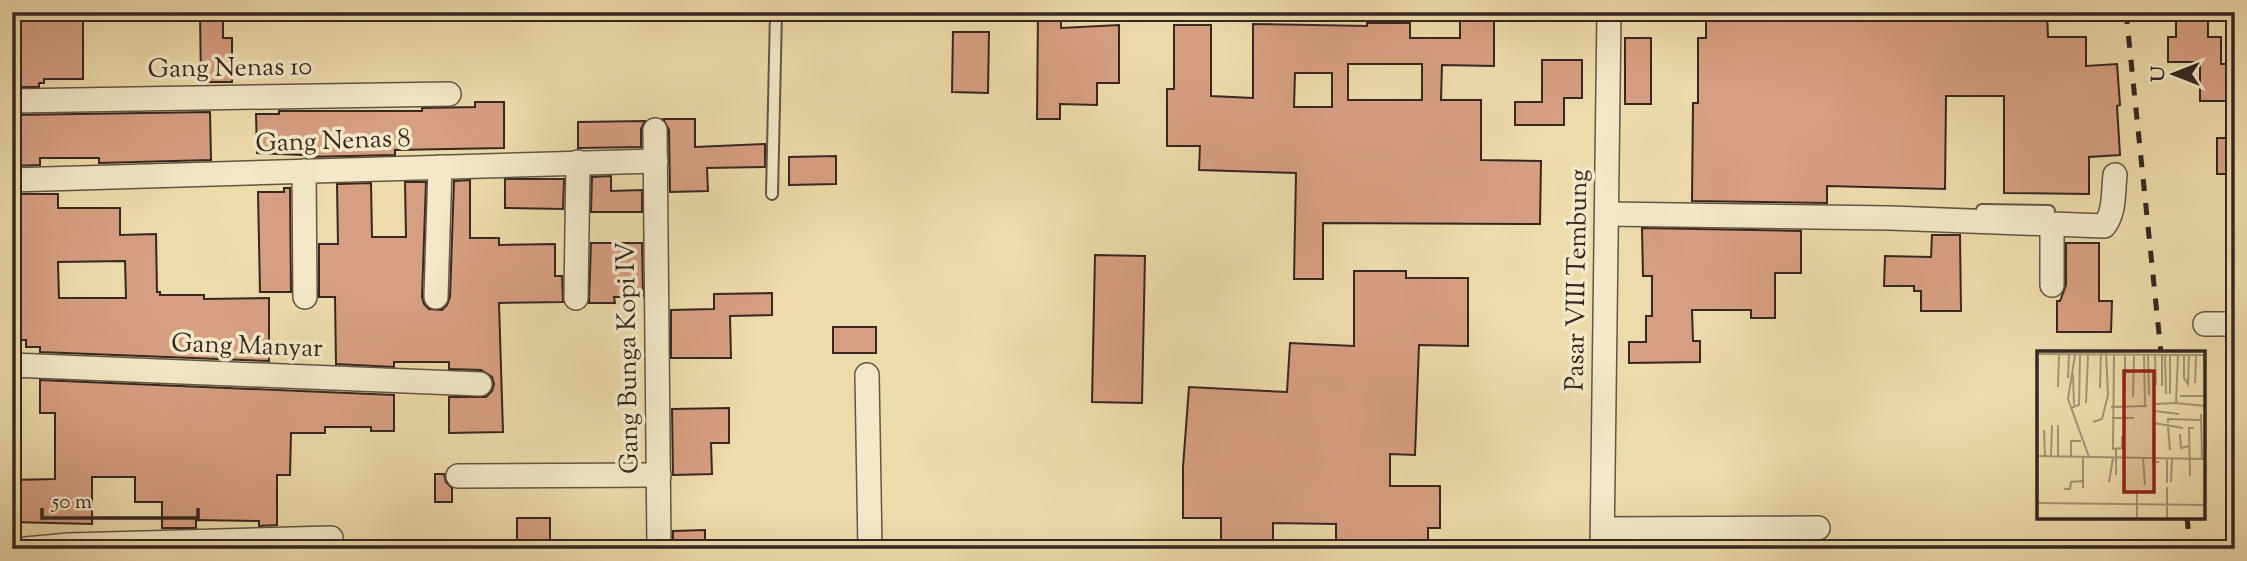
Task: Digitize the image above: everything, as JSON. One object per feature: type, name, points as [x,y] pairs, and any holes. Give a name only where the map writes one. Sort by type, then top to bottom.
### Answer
[{"type":"street","name":"Pasar VIII Tembung","points":[[1602,539],[1609,12]]},
{"type":"street","name":"Gang Nenas 10","points":[[12,101],[449,94]]},
{"type":"street","name":"Gang Bunga Kopi IV","points":[[655,130],[659,549]]},
{"type":"street","points":[[576,298],[578,162]]},
{"type":"street","name":"Gang Nenas 8","points":[[12,180],[578,162],[655,164]]},
{"type":"street","points":[[436,298],[440,167]]},
{"type":"street","points":[[304,172],[304,297]]},
{"type":"street","points":[[1608,209],[1890,218],[2050,218],[2104,226],[2109,220],[2115,175]]},
{"type":"street","points":[[2050,218],[2052,285]]},
{"type":"street","points":[[2205,324],[2235,324]]},
{"type":"street","name":"Gang Manyar","points":[[12,365],[480,384]]},
{"type":"street","points":[[867,375],[870,549]]},
{"type":"street","points":[[458,476],[659,475]]},
{"type":"street","points":[[1602,539],[1818,528]]},
{"type":"street","points":[[26,549],[69,545],[331,538]]},
{"type":"lane","points":[[772,194],[776,12]]},
{"type":"lane","points":[[1676,12],[1682,12]]},
{"type":"building","points":[[14,12],[83,12],[83,79],[44,79],[44,83],[39,83],[39,87],[15,87]]},
{"type":"building","points":[[200,12],[223,12],[223,38],[232,38],[232,82],[201,82]]},
{"type":"building","points":[[1038,12],[1061,12],[1061,28],[1119,25],[1119,83],[1097,83],[1097,105],[1060,104],[1060,119],[1037,119]]},
{"type":"building","points":[[1706,12],[2047,12],[2048,37],[2086,37],[2086,66],[2117,64],[2120,155],[2089,157],[2089,194],[2004,193],[2004,96],[1946,96],[1945,189],[1827,186],[1827,203],[1692,201],[1693,103],[1698,103],[1698,38],[1706,38]]},
{"type":"building","points":[[2176,12],[2208,12],[2208,37],[2221,37],[2221,64],[2234,64],[2234,101],[2200,101],[2200,62],[2168,62],[2168,37],[2176,37]]},
{"type":"building","points":[[1460,16],[1494,16],[1494,66],[1442,65],[1441,100],[1481,100],[1481,160],[1541,161],[1540,224],[1323,223],[1323,279],[1294,279],[1296,173],[1199,170],[1200,146],[1167,146],[1167,89],[1174,89],[1174,25],[1211,25],[1211,96],[1253,98],[1253,24],[1367,26],[1367,23],[1410,23],[1410,38],[1460,38]],"holes":[[[1348,64],[1422,64],[1422,100],[1348,100]],[[1295,73],[1332,73],[1332,107],[1294,107]]]},
{"type":"building","points":[[953,32],[989,32],[988,93],[952,92]]},
{"type":"building","points":[[1625,38],[1651,38],[1651,104],[1625,104]]},
{"type":"building","points":[[1542,60],[1582,60],[1582,98],[1564,98],[1564,125],[1515,125],[1515,102],[1542,102]]},
{"type":"building","points":[[475,102],[504,102],[504,148],[395,150],[395,155],[306,157],[257,153],[256,114],[279,114],[279,111],[422,111],[422,108],[475,107]]},
{"type":"building","points":[[210,112],[211,160],[99,163],[99,158],[40,158],[40,165],[12,166],[12,115]]},
{"type":"building","points":[[663,119],[695,119],[695,147],[765,144],[765,167],[707,168],[708,191],[670,192],[669,130]]},
{"type":"building","points":[[645,121],[641,129],[641,147],[578,148],[578,122]]},
{"type":"building","points":[[2217,138],[2235,138],[2235,174],[2217,174]]},
{"type":"building","points":[[836,156],[836,184],[789,185],[789,157]]},
{"type":"building","points":[[611,176],[611,191],[642,190],[642,212],[591,212],[592,177]]},
{"type":"building","points":[[505,179],[564,179],[563,209],[505,208]]},
{"type":"building","points":[[470,180],[470,238],[499,238],[499,245],[555,244],[555,276],[562,276],[563,302],[499,303],[503,432],[449,433],[449,397],[486,397],[492,391],[492,377],[481,370],[449,369],[449,362],[394,362],[394,367],[336,364],[335,297],[319,297],[319,244],[338,244],[337,184],[371,183],[372,237],[406,237],[405,182],[426,182],[422,297],[429,309],[442,310],[450,297],[454,181]]},
{"type":"building","points":[[284,188],[290,188],[291,292],[260,292],[258,192],[284,192]]},
{"type":"building","points":[[12,194],[58,194],[58,208],[120,208],[120,235],[156,234],[157,292],[160,292],[160,295],[204,295],[204,299],[269,298],[269,361],[40,352],[40,347],[26,347],[26,340],[12,340]],"holes":[[[125,261],[126,298],[59,298],[58,262]]]},
{"type":"building","points":[[1642,228],[1801,231],[1801,273],[1775,273],[1775,318],[1751,318],[1751,310],[1692,310],[1693,341],[1700,341],[1700,362],[1629,363],[1629,342],[1646,342],[1646,316],[1652,316],[1652,276],[1643,276]]},
{"type":"building","points":[[1932,235],[1960,235],[1961,311],[1921,311],[1921,291],[1914,291],[1914,286],[1884,286],[1885,256],[1931,257]]},
{"type":"building","points":[[591,243],[642,243],[643,297],[614,297],[615,303],[589,303]]},
{"type":"building","points":[[2066,243],[2099,243],[2099,301],[2112,301],[2111,332],[2057,332],[2057,301],[2060,301],[2066,285]]},
{"type":"building","points":[[1095,255],[1145,256],[1142,403],[1092,402]]},
{"type":"building","points":[[1354,271],[1406,271],[1406,278],[1468,278],[1468,346],[1419,345],[1415,455],[1390,454],[1390,486],[1440,486],[1440,528],[1428,528],[1428,549],[1336,549],[1336,524],[1273,523],[1273,549],[1221,549],[1221,518],[1183,518],[1183,467],[1189,387],[1287,392],[1290,343],[1354,346]]},
{"type":"building","points":[[772,293],[772,315],[730,316],[731,358],[671,358],[671,310],[714,309],[714,294]]},
{"type":"building","points":[[833,327],[876,327],[876,353],[833,353]]},
{"type":"building","points":[[40,380],[394,395],[394,431],[371,431],[371,427],[325,427],[325,433],[291,433],[290,475],[277,475],[277,525],[259,526],[259,521],[196,520],[196,528],[162,528],[162,502],[135,502],[135,477],[92,477],[92,524],[12,522],[12,480],[55,479],[55,413],[40,413]]},
{"type":"building","points":[[729,408],[729,443],[711,443],[712,474],[673,475],[672,409]]},
{"type":"building","points":[[435,474],[444,474],[446,482],[452,488],[452,502],[435,502]]},
{"type":"building","points":[[517,518],[550,518],[550,549],[517,549]]},
{"type":"building","points":[[705,530],[705,549],[673,549],[673,531]]},
{"type":"building","points":[[1633,543],[1686,543],[1686,549],[1633,549]]},
{"type":"railway","points":[[2126,12],[2161,351]]},
{"type":"railway","points":[[2187,519],[2190,549]]}]
